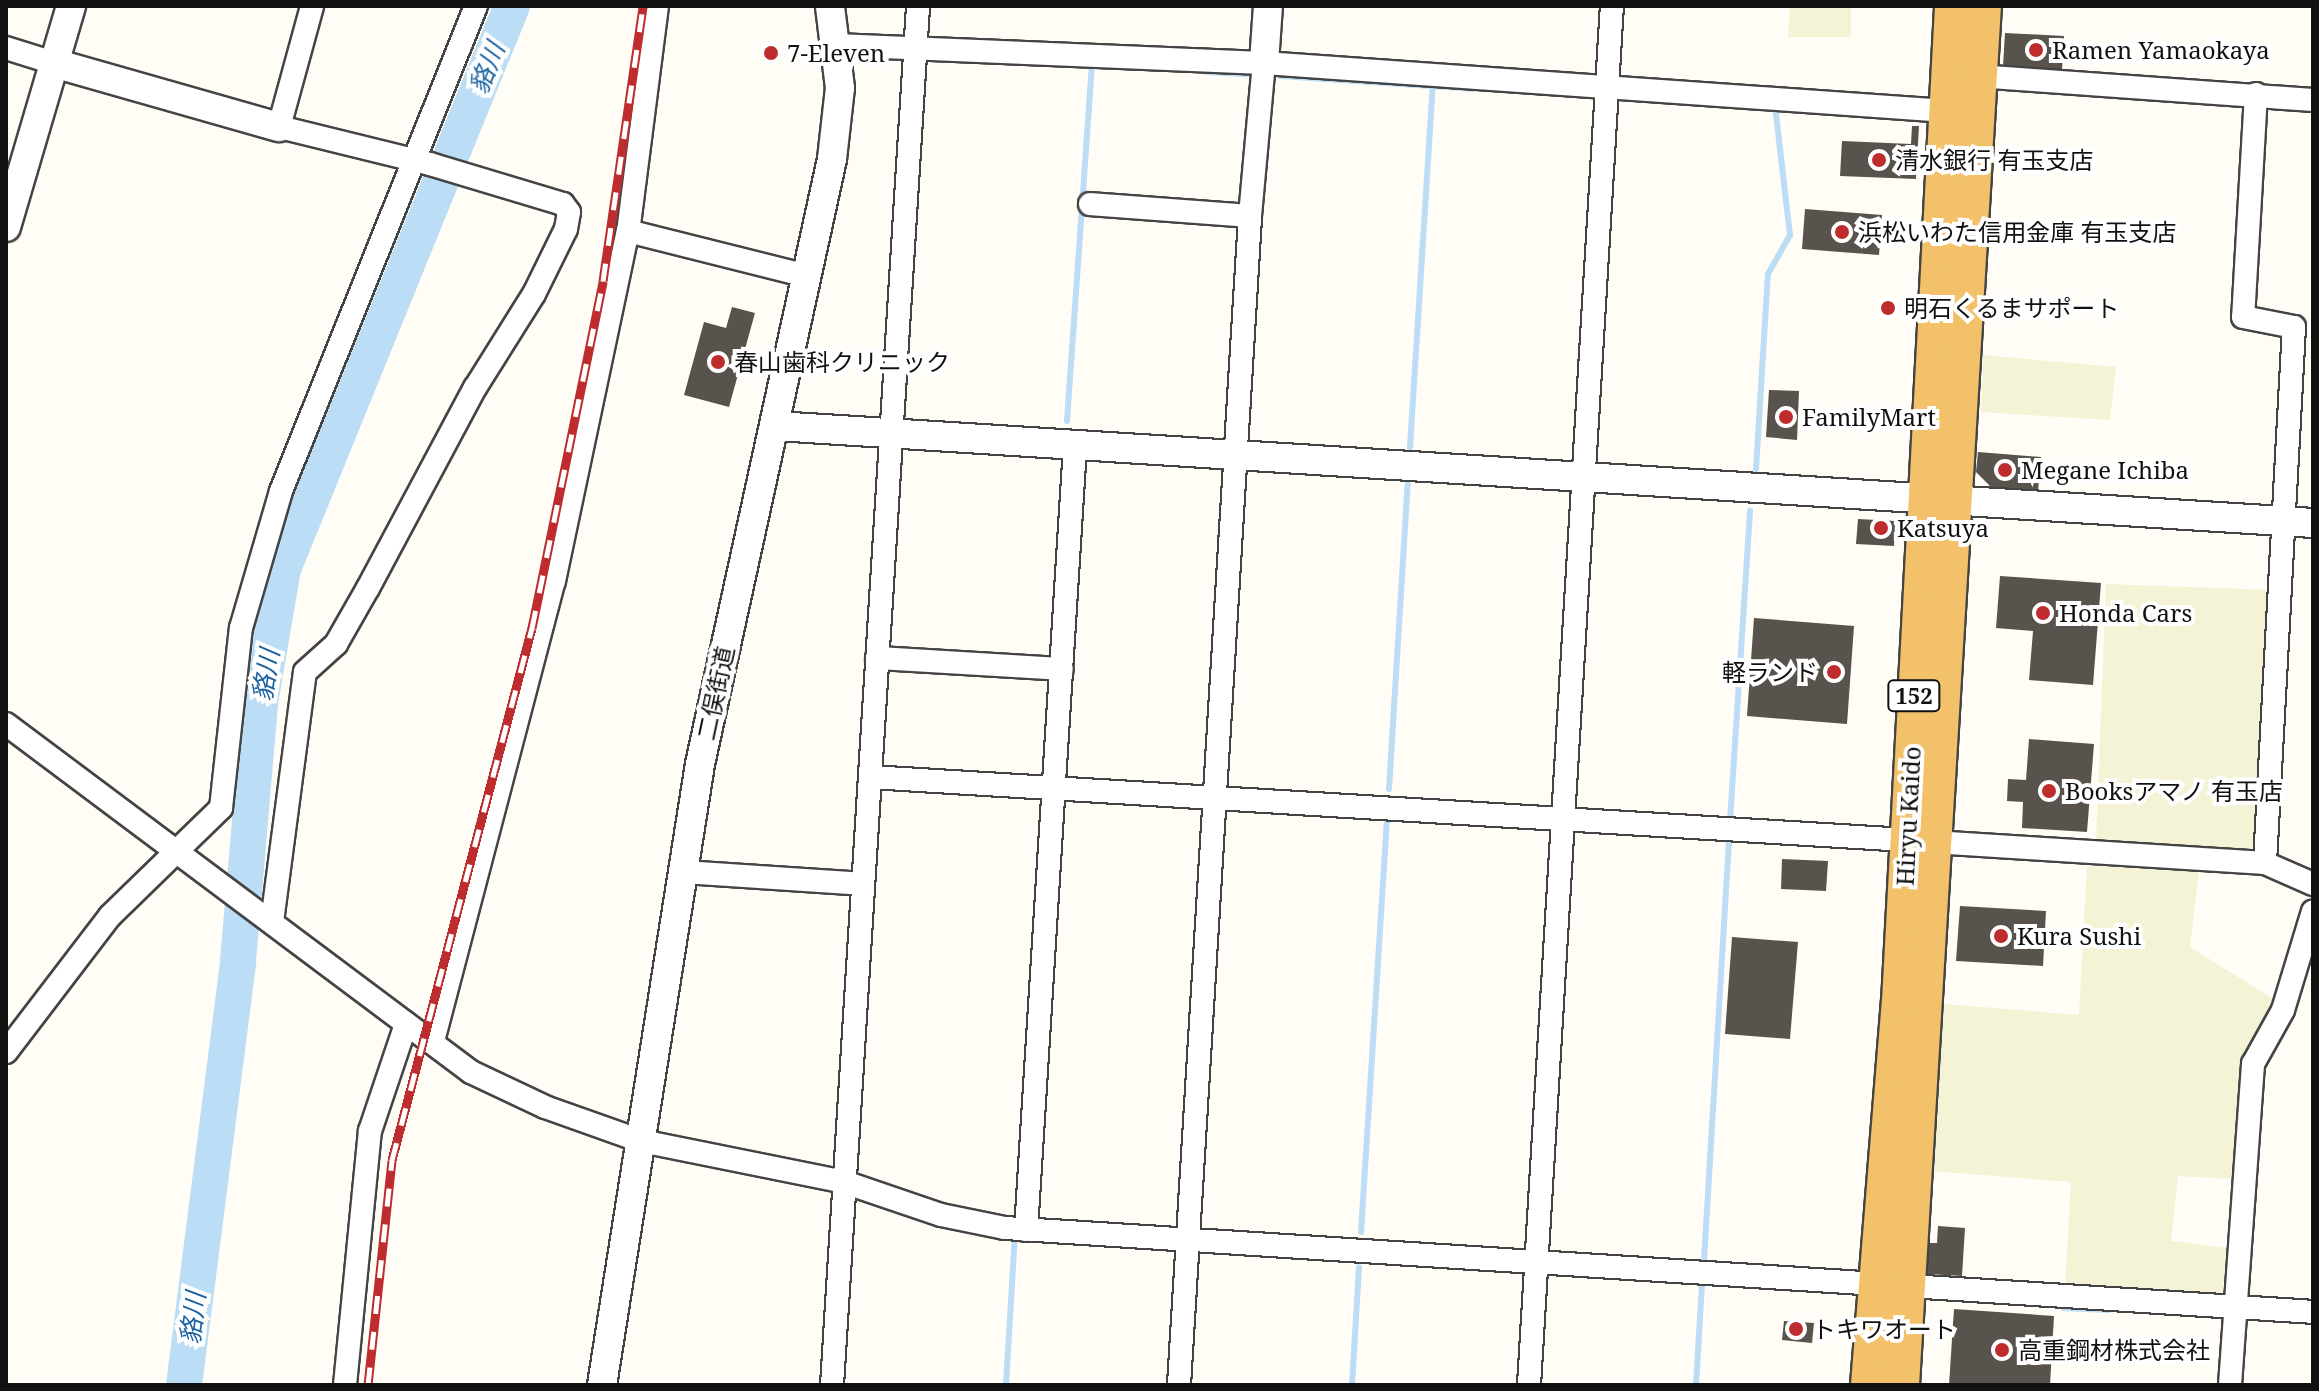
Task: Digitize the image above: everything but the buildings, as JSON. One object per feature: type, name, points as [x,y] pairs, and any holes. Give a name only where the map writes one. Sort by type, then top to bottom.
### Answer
[{"type":"highway","name":"Hiryu Kaido","points":[[1939,499],[1946,111],[1953,6]]},
{"type":"highway","name":"Hiryu Kaido","points":[[1901,1385],[1893,1285],[1939,499],[1983,6]]},
{"type":"highway","name":"Hiryu Kaido","points":[[1869,1385],[1893,1285]]},
{"type":"street","points":[[6,227],[71,6]]},
{"type":"street","points":[[279,127],[312,6]]},
{"type":"street","points":[[6,1052],[110,916],[221,808],[241,628],[281,491],[423,164],[476,6]]},
{"type":"street","points":[[433,1041],[561,551],[628,231],[657,6]]},
{"type":"street","name":"二俣街道","points":[[602,1385],[703,750],[832,159],[840,88],[830,6]]},
{"type":"street","points":[[832,1385],[918,6]]},
{"type":"street","points":[[1179,1385],[1238,455],[1250,216],[1268,6]]},
{"type":"street","points":[[1529,1385],[1612,6]]},
{"type":"street","points":[[835,45],[916,45],[1264,63],[1605,90],[1946,111]]},
{"type":"street","points":[[6,48],[279,127],[462,174],[563,204],[569,212],[566,229],[336,644],[305,672],[263,916]]},
{"type":"street","points":[[1977,76],[2256,94],[2313,93]]},
{"type":"street","points":[[2256,94],[2243,317],[2294,327],[2300,522],[2265,863]]},
{"type":"street","points":[[1090,204],[1250,216]]},
{"type":"street","points":[[628,231],[807,276]]},
{"type":"street","points":[[776,426],[890,436],[2300,522]]},
{"type":"street","points":[[1018,1229],[1055,788],[1053,668],[1075,446]]},
{"type":"street","points":[[877,658],[1053,668]]},
{"type":"street","points":[[7,727],[406,1024],[500,1088],[641,1141],[844,1182],[941,1215],[1018,1229],[1537,1259],[2313,1312]]},
{"type":"street","points":[[870,777],[2265,863],[2313,884]]},
{"type":"street","points":[[683,872],[862,884]]},
{"type":"street","points":[[2230,1385],[2253,1064],[2283,1010],[2313,911]]},
{"type":"street","points":[[345,1385],[370,1131],[406,1024]]},
{"type":"shaded area","points":[[1790,6],[1851,6],[1851,37],[1788,37]]},
{"type":"shaded area","points":[[1983,355],[2116,367],[2110,420],[1981,412]]},
{"type":"shaded area","points":[[2106,584],[2272,590],[2257,853],[2096,842]]},
{"type":"shaded area","points":[[2087,866],[2199,871],[2190,947],[2275,1000],[2254,1035],[2235,1179],[2178,1176],[2171,1241],[2227,1248],[2222,1297],[2065,1287],[2071,1182],[1930,1171],[1944,1004],[2079,1015]]},
{"type":"waterway","name":"貉川","points":[[184,1385],[238,961],[260,703],[283,569],[512,6]]},
{"type":"waterway","points":[[1067,421],[1092,64]]},
{"type":"waterway","points":[[1207,72],[1245,74]]},
{"type":"waterway","points":[[1280,76],[1474,89]]},
{"type":"waterway","points":[[1410,447],[1433,86]]},
{"type":"waterway","points":[[1756,469],[1768,274],[1790,235],[1775,106]]},
{"type":"waterway","points":[[1389,789],[1408,482]]},
{"type":"waterway","points":[[1730,821],[1750,511]]},
{"type":"waterway","points":[[1361,1232],[1387,821]]},
{"type":"waterway","points":[[1704,1261],[1729,838]]},
{"type":"waterway","points":[[1006,1385],[1015,1233]]},
{"type":"waterway","points":[[1352,1385],[1359,1267]]},
{"type":"waterway","points":[[1696,1385],[1702,1283]]},
{"type":"waterway","points":[[2064,1308],[2109,1310]]},
{"type":"railway","points":[[368,1385],[392,1160],[532,628],[603,281],[643,6]]},
{"type":"place","name":"Ramen Yamaokaya","points":[[2036,50]]},
{"type":"place","name":"7-Eleven","points":[[771,53]]},
{"type":"place","name":"清水銀行 有玉支店","points":[[1879,160]]},
{"type":"place","name":"浜松いわた信用金庫 有玉支店","points":[[1842,232]]},
{"type":"place","name":"明石くるまサポート","points":[[1888,308]]},
{"type":"place","name":"春山歯科クリニック","points":[[718,362]]},
{"type":"place","name":"FamilyMart","points":[[1786,417]]},
{"type":"place","name":"Megane Ichiba","points":[[2005,470]]},
{"type":"place","name":"Katsuya","points":[[1881,528]]},
{"type":"place","name":"Honda Cars","points":[[2043,613]]},
{"type":"place","name":"軽ランド","points":[[1834,672]]},
{"type":"place","name":"Booksアマノ 有玉店","points":[[2049,791]]},
{"type":"place","name":"Kura Sushi","points":[[2001,936]]},
{"type":"place","name":"トキワオート","points":[[1796,1329]]},
{"type":"place","name":"高重鋼材株式会社","points":[[2002,1350]]}]
